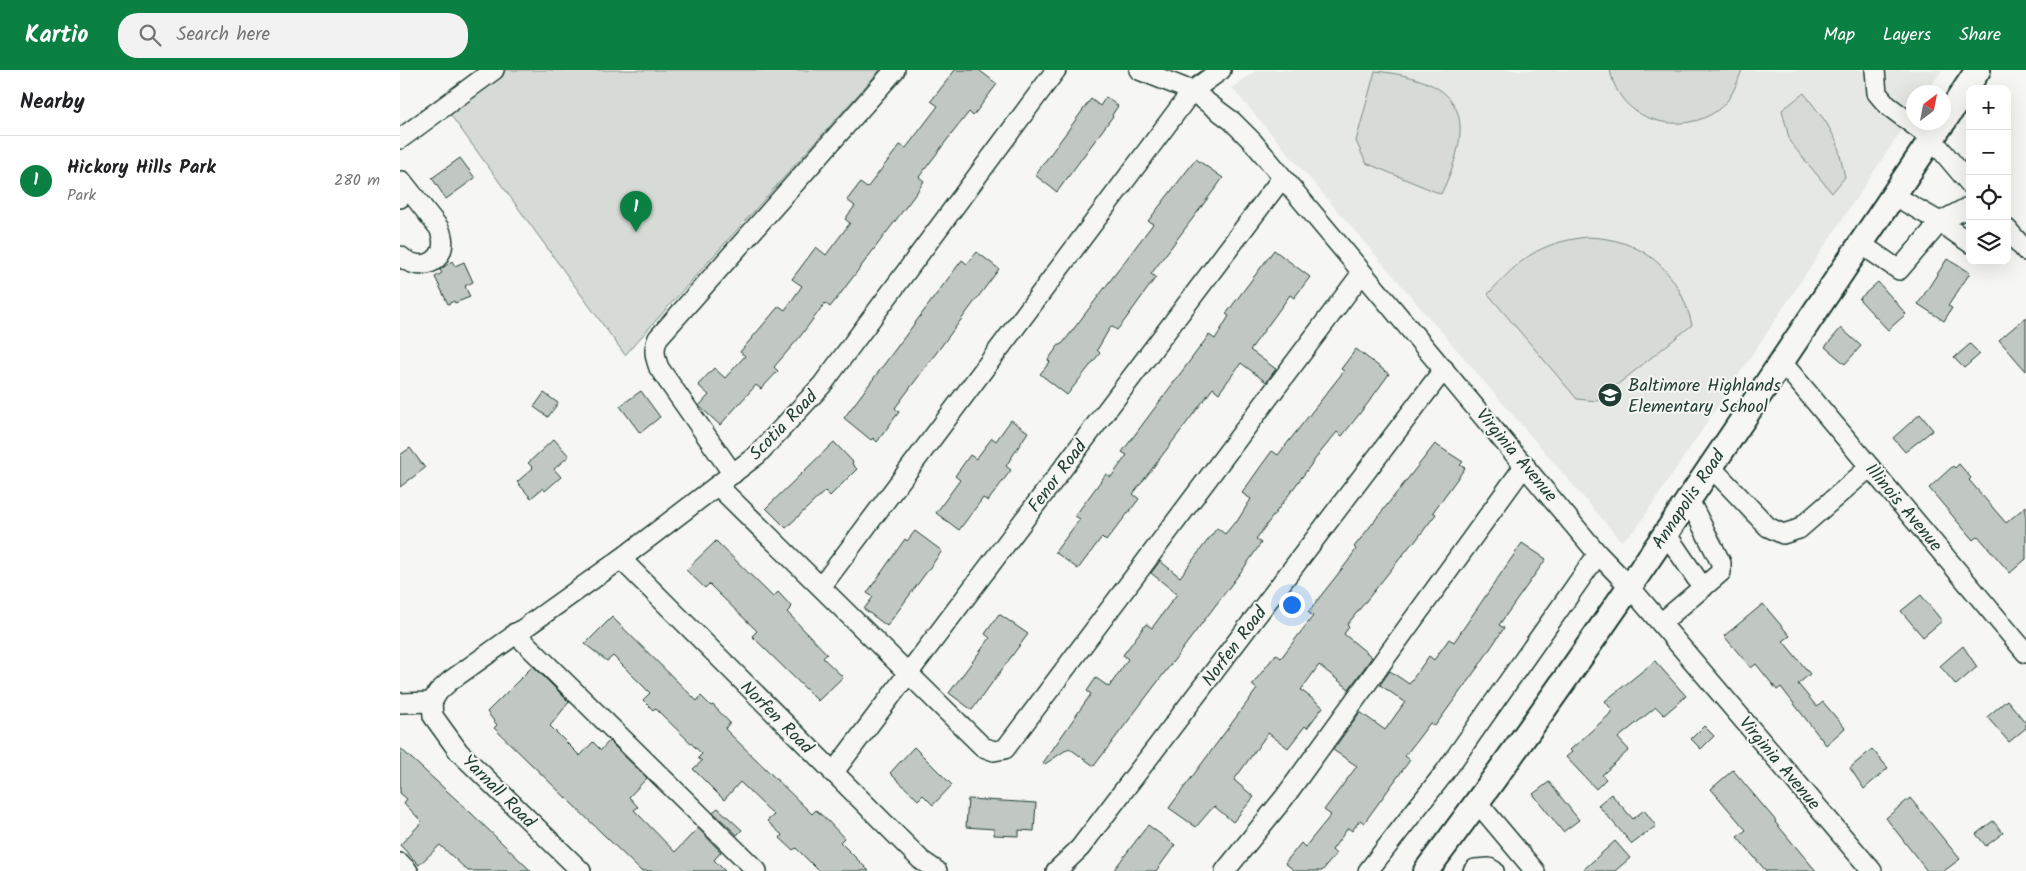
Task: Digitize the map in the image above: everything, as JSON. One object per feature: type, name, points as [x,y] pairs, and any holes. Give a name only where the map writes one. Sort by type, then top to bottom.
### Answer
[{"type":"main road","name":"Annapolis Road","points":[[1951,110],[1978,70]]},
{"type":"main road","name":"Annapolis Road","points":[[1426,871],[1477,802],[1629,586],[1938,130]]},
{"type":"street","points":[[400,138],[494,70]]},
{"type":"street","points":[[733,474],[659,368],[655,356],[655,345],[658,338],[895,70]]},
{"type":"street","name":"Scotia Road","points":[[432,702],[438,692],[450,681],[620,560],[757,455],[822,385],[1056,70]]},
{"type":"street","name":"Virginia Avenue","points":[[1139,70],[1192,91],[1232,121],[1253,142],[1598,554],[1661,623],[1872,871]]},
{"type":"street","points":[[821,587],[1192,91],[1221,70]]},
{"type":"street","points":[[1875,70],[1877,93],[1887,105],[1906,113]]},
{"type":"street","points":[[1940,130],[1966,177]]},
{"type":"street","name":"Fenor Road","points":[[833,773],[1282,178]]},
{"type":"street","points":[[400,256],[416,265],[425,265],[433,261],[440,254],[443,246],[443,236],[439,228],[401,184]]},
{"type":"street","points":[[1894,195],[1940,222],[1966,240]]},
{"type":"street","points":[[1861,244],[1899,270],[1940,222],[1966,208]]},
{"type":"street","points":[[718,486],[983,748],[994,751],[1005,749],[1362,273]]},
{"type":"street","name":"Illinois Avenue","points":[[1781,361],[2026,653]]},
{"type":"street","name":"Norfen Road","points":[[1056,871],[1080,848],[1444,369]]},
{"type":"street","points":[[1225,871],[1284,798],[1525,465]]},
{"type":"street","points":[[1710,466],[1768,527],[1783,534],[1799,529],[1870,467]]},
{"type":"street","points":[[1661,623],[1721,572],[1721,563],[1688,498]]},
{"type":"street","points":[[1666,532],[1703,588]]},
{"type":"street","points":[[1368,871],[1445,772],[1598,554]]},
{"type":"street","name":"Norfen Road","points":[[620,560],[921,860],[937,871]]},
{"type":"street","points":[[515,633],[756,871]]},
{"type":"street","points":[[400,703],[432,702]]},
{"type":"street","name":"Yarnall Road","points":[[432,702],[433,716],[460,752],[581,871]]},
{"type":"street","points":[[1477,802],[1535,871]]},
{"type":"street","points":[[400,863],[408,871]]},
{"type":"street","points":[[1473,871],[1489,868],[1494,871]]},
{"type":"shaded area","points":[[503,70],[880,70],[625,355],[447,110]]},
{"type":"shaded area","name":"Baltimore Highlands Elementary School","points":[[1257,70],[1942,70],[1932,85],[1906,85],[1906,124],[1636,529],[1621,541],[1232,88]]},
{"type":"shaded area","points":[[1610,70],[1742,70],[1736,86],[1727,101],[1716,111],[1703,118],[1689,122],[1674,123],[1659,121],[1632,109],[1618,92]]},
{"type":"shaded area","points":[[1375,71],[1405,76],[1428,83],[1445,94],[1455,107],[1460,124],[1459,144],[1441,194],[1366,163],[1356,141]]},
{"type":"shaded area","points":[[1804,93],[1826,122],[1837,142],[1845,177],[1832,193],[1790,142],[1782,110]]},
{"type":"shaded area","points":[[1586,237],[1625,243],[1656,261],[1668,273],[1678,288],[1692,325],[1597,401],[1577,399],[1488,294],[1511,271],[1531,255],[1554,244]]},
{"type":"building","points":[[955,70],[979,70],[997,84],[973,116],[969,112],[919,177],[924,181],[917,192],[830,307],[825,303],[774,367],[778,371],[761,389],[756,385],[720,425],[699,406],[709,395],[698,385],[714,368],[725,378],[745,356],[740,352],[779,306],[785,310],[802,286],[792,279],[816,247],[826,255],[850,223],[845,219],[855,206],[847,200],[860,183],[867,188],[900,145],[906,148],[938,106],[931,101]]},
{"type":"building","points":[[1106,97],[1118,106],[1113,116],[1057,192],[1035,175],[1091,99],[1100,106]]},
{"type":"building","points":[[460,158],[475,178],[446,199],[432,178]]},
{"type":"building","points":[[1196,159],[1223,178],[1151,274],[1156,277],[1125,320],[1117,330],[1111,326],[1097,350],[1100,353],[1067,395],[1040,374],[1050,362],[1048,360],[1058,346],[1063,343],[1153,224],[1148,221]]},
{"type":"building","points":[[1274,250],[1310,277],[1294,298],[1290,295],[1250,350],[1276,369],[1266,382],[1241,363],[1219,393],[1213,388],[1133,494],[1139,499],[1106,541],[1102,537],[1078,569],[1055,552],[1080,519],[1075,516],[1106,474],[1111,477],[1127,455],[1122,452],[1209,335],[1215,339],[1229,316],[1226,314]]},
{"type":"building","points":[[977,252],[999,269],[895,408],[899,412],[877,442],[873,438],[871,440],[844,418],[962,260],[967,264]]},
{"type":"building","points":[[1947,259],[1970,273],[1948,306],[1952,308],[1944,321],[1918,304]]},
{"type":"building","points":[[452,261],[455,266],[464,262],[473,282],[465,286],[470,297],[448,304],[435,277],[442,273],[440,270]]},
{"type":"building","points":[[1878,282],[1906,314],[1888,330],[1859,299]]},
{"type":"building","points":[[2026,317],[2026,371],[1999,340]]},
{"type":"building","points":[[1841,328],[1861,346],[1845,364],[1825,347]]},
{"type":"building","points":[[1970,344],[1980,354],[1964,368],[1954,358]]},
{"type":"building","points":[[1356,349],[1389,374],[1342,436],[1337,432],[1319,454],[1256,539],[1261,543],[1246,565],[1094,766],[1069,748],[1045,764],[1043,763],[1091,694],[1087,691],[1096,678],[1109,687],[1128,659],[1123,655],[1146,624],[1152,628],[1177,594],[1151,573],[1160,561],[1180,577],[1217,528],[1225,534],[1236,523],[1251,499],[1242,493],[1272,451],[1278,455],[1344,371],[1341,369]]},
{"type":"building","points":[[641,391],[660,417],[640,433],[620,406]]},
{"type":"building","points":[[544,393],[558,403],[548,417],[534,407]]},
{"type":"building","points":[[1920,414],[1933,430],[1905,452],[1893,438]]},
{"type":"building","points":[[1011,420],[1028,432],[1006,466],[1011,470],[988,501],[983,498],[959,530],[936,513],[960,480],[955,476],[970,455],[976,459],[992,438],[996,441]]},
{"type":"building","points":[[554,439],[569,456],[554,469],[561,477],[545,491],[543,488],[531,498],[517,482],[533,468],[528,463]]},
{"type":"building","points":[[834,442],[857,469],[830,496],[825,491],[786,528],[766,508]]},
{"type":"building","points":[[1435,444],[1463,462],[1460,465],[1465,468],[1433,512],[1436,514],[1347,625],[1349,627],[1344,634],[1372,657],[1349,689],[1319,665],[1301,690],[1323,707],[1288,748],[1268,733],[1234,780],[1254,797],[1233,822],[1214,806],[1196,827],[1169,808],[1257,689],[1252,685],[1276,654],[1281,658],[1313,616],[1308,612],[1349,560],[1356,549],[1354,547]]},
{"type":"building","points":[[410,448],[425,468],[400,487],[400,455]]},
{"type":"building","points":[[1959,464],[1971,478],[1969,480],[2006,523],[2026,506],[2026,559],[2010,573],[1978,536],[1973,540],[1929,488],[1953,466],[1955,468]]},
{"type":"building","points":[[915,531],[942,551],[887,626],[864,609],[873,597],[867,593],[905,539],[907,541]]},
{"type":"building","points":[[716,541],[773,597],[778,592],[792,607],[787,612],[827,654],[823,658],[843,677],[818,701],[752,636],[757,631],[709,584],[705,588],[686,570]]},
{"type":"building","points":[[1522,543],[1546,559],[1499,625],[1504,628],[1478,667],[1435,726],[1430,723],[1405,756],[1410,760],[1364,823],[1360,820],[1352,831],[1348,828],[1332,850],[1336,854],[1322,871],[1295,871],[1285,863],[1301,843],[1305,847],[1331,815],[1324,810],[1357,766],[1333,750],[1360,712],[1385,730],[1405,702],[1380,685],[1390,671],[1409,684],[1429,656],[1434,660],[1449,639],[1454,642]]},
{"type":"building","points":[[1921,595],[1942,621],[1923,637],[1901,611]]},
{"type":"building","points":[[1763,604],[1790,636],[1783,641],[1810,674],[1798,684],[1817,707],[1823,702],[1845,728],[1826,745],[1781,687],[1777,690],[1756,664],[1751,668],[1724,636]]},
{"type":"building","points":[[999,614],[1028,634],[972,710],[949,693],[990,638],[985,634]]},
{"type":"building","points":[[612,617],[697,701],[701,696],[711,706],[713,705],[730,723],[725,729],[812,814],[816,810],[829,822],[844,838],[840,842],[869,871],[819,871],[796,848],[793,850],[780,838],[782,835],[767,821],[774,815],[740,782],[724,800],[693,769],[702,761],[698,758],[702,754],[655,708],[653,710],[643,700],[650,693],[613,656],[607,661],[585,644]]},
{"type":"building","points":[[1963,646],[1977,667],[1956,685],[1940,666]]},
{"type":"building","points":[[1655,661],[1686,696],[1664,715],[1656,707],[1618,738],[1629,750],[1602,775],[1606,779],[1596,789],[1566,757],[1572,752],[1570,750],[1609,715],[1612,710],[1605,701]]},
{"type":"building","points":[[533,666],[569,702],[550,726],[580,756],[593,742],[601,750],[609,741],[647,778],[629,797],[638,807],[634,810],[675,852],[698,828],[721,852],[714,860],[725,871],[641,871],[494,728],[497,725],[487,712]]},
{"type":"building","points":[[2007,700],[2026,723],[2026,728],[2009,742],[1987,717]]},
{"type":"building","points":[[1704,726],[1714,736],[1701,749],[1691,739]]},
{"type":"building","points":[[914,747],[952,785],[933,805],[923,795],[918,800],[890,773]]},
{"type":"building","points":[[400,748],[531,871],[468,871],[440,845],[419,865],[400,845],[422,822],[404,803],[407,799],[400,793]]},
{"type":"building","points":[[1872,749],[1888,768],[1864,789],[1850,768]]},
{"type":"building","points":[[1733,770],[1816,871],[1766,871],[1737,837],[1746,830],[1711,789]]},
{"type":"building","points":[[1549,782],[1579,820],[1563,832],[1533,794]]},
{"type":"building","points":[[1611,794],[1633,819],[1644,810],[1656,826],[1632,844],[1598,805]]},
{"type":"building","points":[[1910,798],[1960,859],[1944,871],[1927,871],[1886,818]]},
{"type":"building","points":[[968,799],[1036,803],[1034,831],[1019,830],[1019,836],[994,835],[994,829],[966,827]]},
{"type":"building","points":[[718,808],[742,830],[737,835],[713,812]]},
{"type":"building","points":[[1993,821],[2003,833],[1986,846],[1976,834]]},
{"type":"building","points":[[1148,825],[1175,845],[1156,871],[1113,871]]},
{"type":"building","points":[[1615,841],[1630,858],[1615,871],[1582,871]]},
{"type":"place","name":"Hickory Hills Park","points":[[636,232]]},
{"type":"place","name":"Baltimore Highlands Elementary School","points":[[1610,395]]}]
